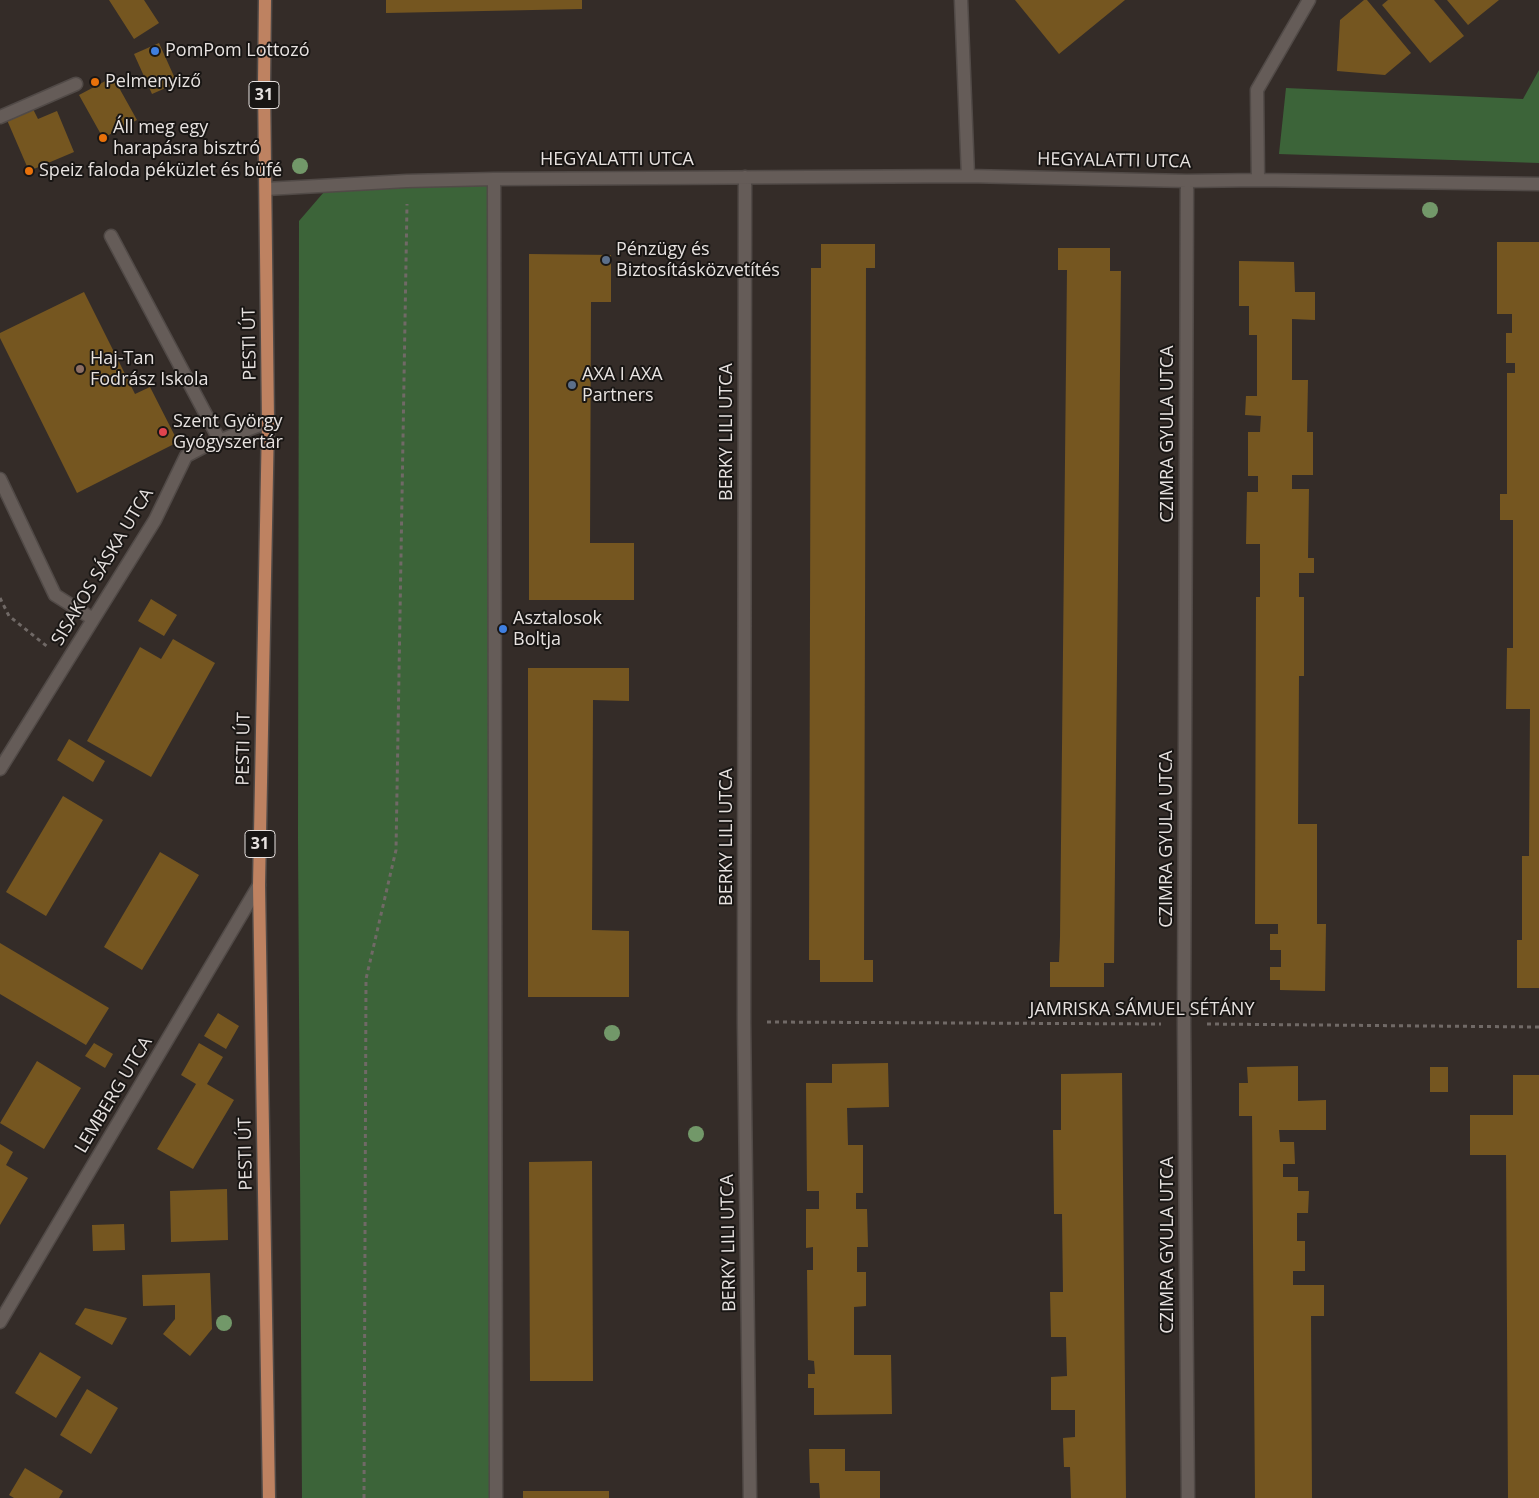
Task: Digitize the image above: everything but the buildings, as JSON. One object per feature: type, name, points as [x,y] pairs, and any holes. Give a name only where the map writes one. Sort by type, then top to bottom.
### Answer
[{"type":"main road","name":"PESTI ÚT","points":[[265,0],[264,84],[268,422],[259,885],[269,1498]]},
{"type":"street","points":[[961,0],[968,176]]},
{"type":"street","points":[[1258,180],[1257,90],[1309,0]]},
{"type":"street","points":[[0,117],[76,84]]},
{"type":"street","name":"HEGYALATTI UTCA","points":[[266,189],[407,181],[494,179],[968,176],[1187,181],[1258,180],[1539,184]]},
{"type":"street","name":"BERKY LILI UTCA","points":[[744,177],[744,1022],[750,1498]]},
{"type":"street","points":[[494,179],[496,1498]]},
{"type":"street","name":"CZIMRA GYULA UTCA","points":[[1187,181],[1184,1024],[1188,1498]]},
{"type":"street","points":[[111,236],[220,441]]},
{"type":"street","name":"SISAKOS SÁSKA UTCA","points":[[0,769],[155,520],[186,456],[268,422]]},
{"type":"street","points":[[0,479],[55,595],[94,619]]},
{"type":"street","name":"LEMBERG UTCA","points":[[0,1322],[259,885]]},
{"type":"path","points":[[364,1498],[366,979],[396,850],[407,181]]},
{"type":"path","points":[[0,598],[9,616],[66,662]]},
{"type":"path","name":"JAMRISKA SÁMUEL SÉTÁNY","points":[[744,1022],[1539,1027]]},
{"type":"green space","points":[[1539,70],[1539,163],[1279,154],[1286,88],[1523,99]]},
{"type":"green space","points":[[494,179],[496,1498],[302,1498],[298,837],[299,221],[330,185]]},
{"type":"place","name":"PomPom Lottozó","points":[[155,51]]},
{"type":"place","name":"Pelmenyiző","points":[[95,82]]},
{"type":"place","name":"Áll meg egy harapásra bisztró","points":[[103,138]]},
{"type":"place","name":"Speiz faloda péküzlet és büfé","points":[[29,171]]},
{"type":"place","name":"Pénzügy és Biztosításközvetítés","points":[[606,260]]},
{"type":"place","name":"Haj-Tan Fodrász Iskola","points":[[80,369]]},
{"type":"place","name":"AXA I AXA Partners","points":[[572,385]]},
{"type":"place","name":"Szent György Gyógyszertár","points":[[163,432]]},
{"type":"place","name":"Asztalosok Boltja","points":[[503,629]]}]
